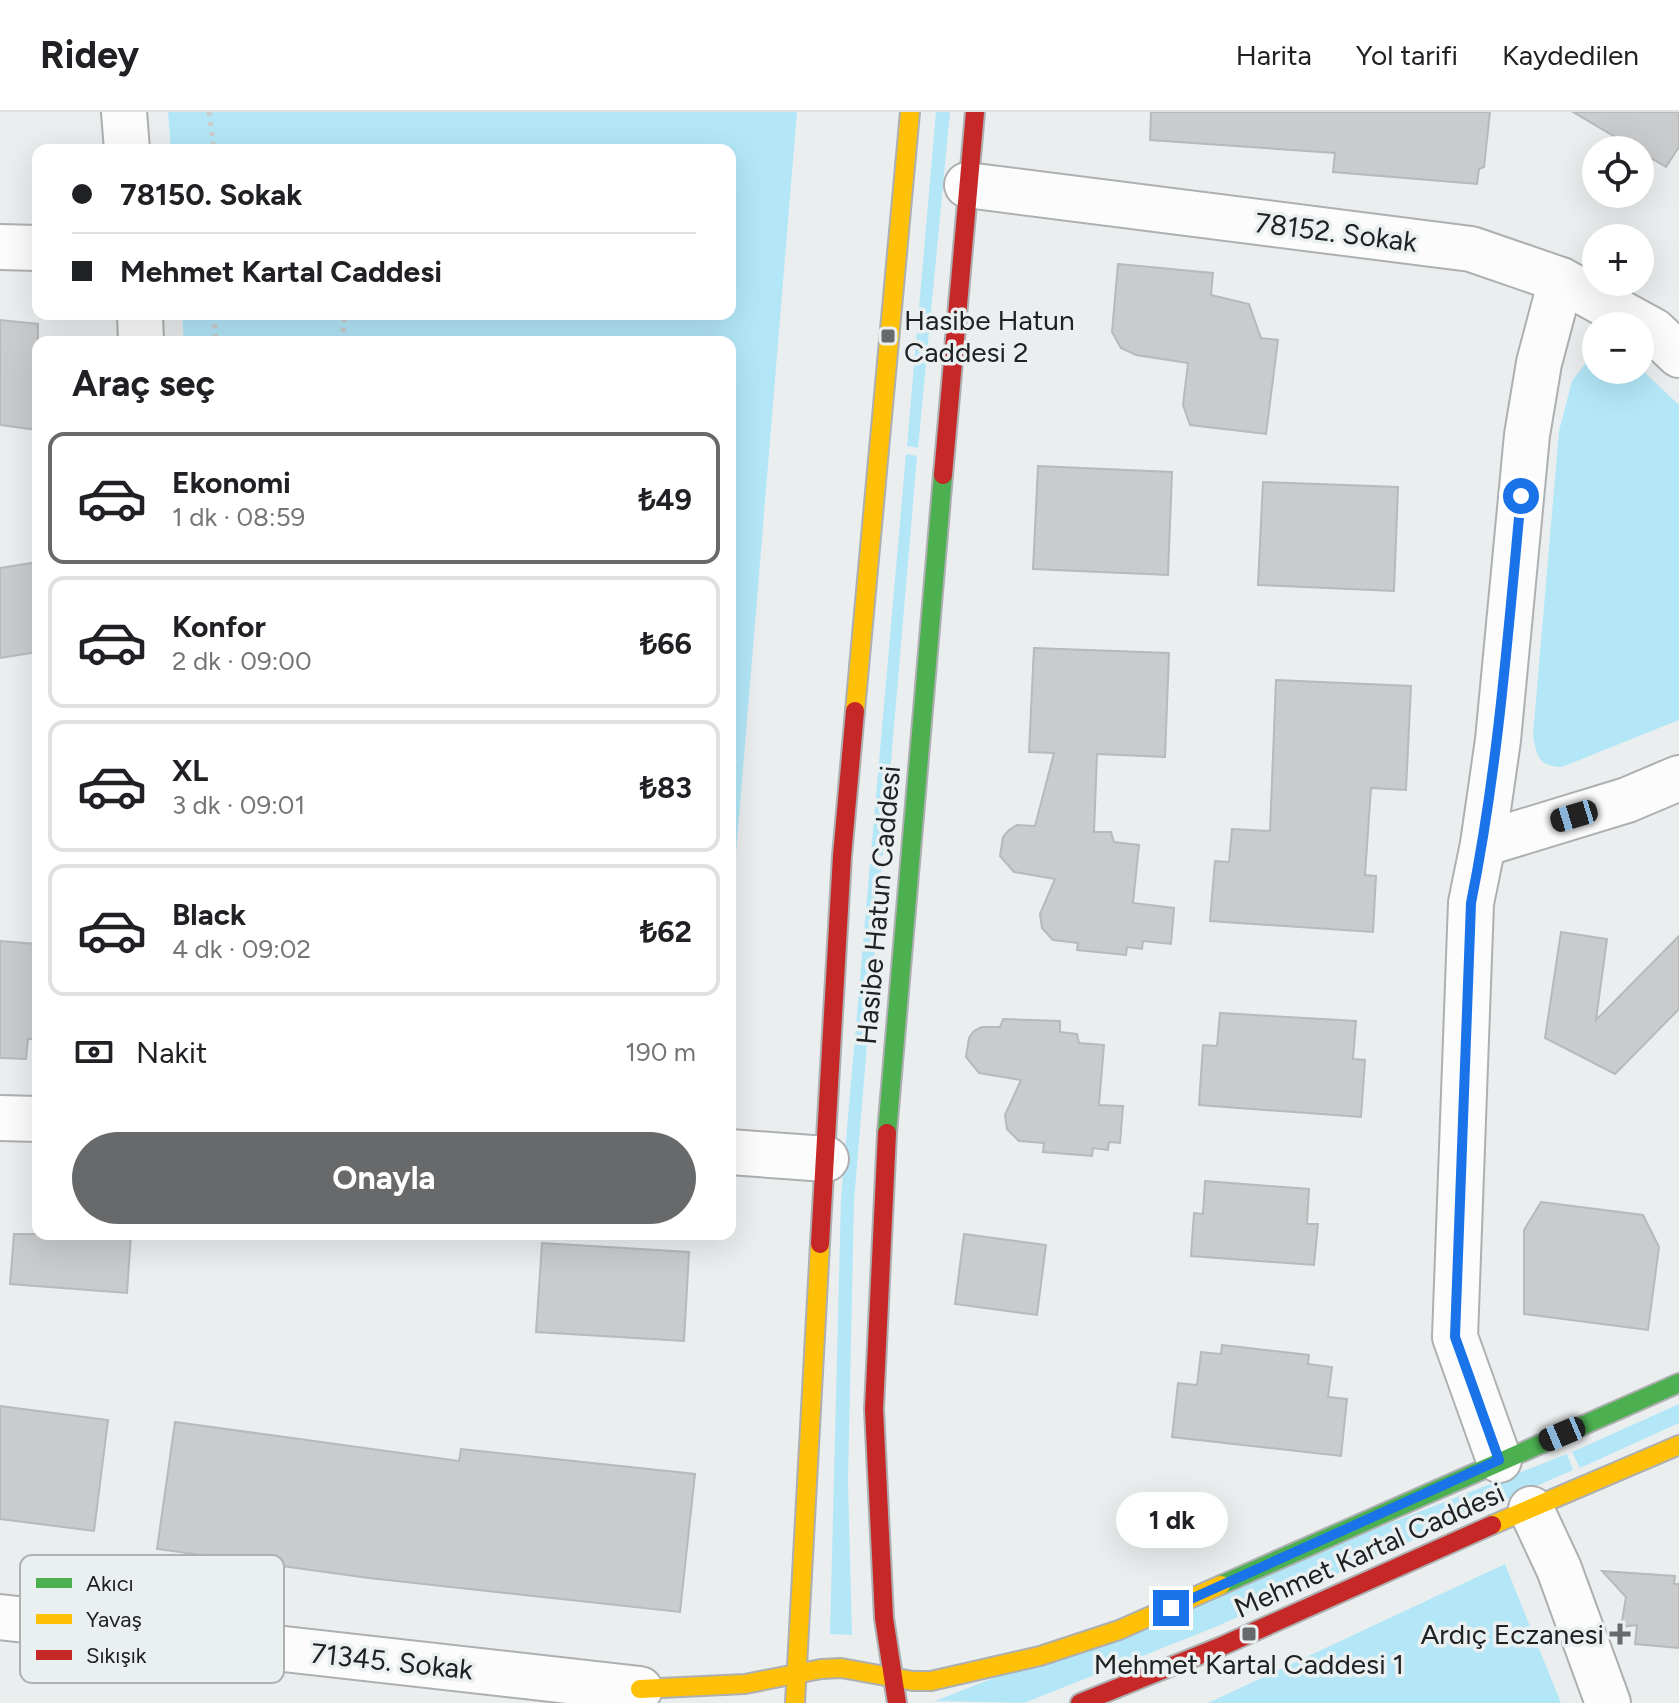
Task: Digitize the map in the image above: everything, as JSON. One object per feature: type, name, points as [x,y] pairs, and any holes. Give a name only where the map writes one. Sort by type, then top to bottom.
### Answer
[{"type":"main road","name":"Hasibe Hatun Caddesi","points":[[795,1703],[842,856],[910,112]]},
{"type":"main road","name":"Hasibe Hatun Caddesi","points":[[897,1703],[884,1618],[874,1409],[879,1272],[887,1132],[975,112]]},
{"type":"main road","name":"Mehmet Kartal Caddesi","points":[[655,1696],[841,1668],[913,1681],[945,1679],[1040,1656],[1119,1630],[1679,1383]]},
{"type":"main road","name":"Mehmet Kartal Caddesi","points":[[1080,1703],[1222,1646],[1679,1445]]},
{"type":"street","points":[[124,112],[127,144]]},
{"type":"street","name":"78152. Sokak","points":[[967,185],[1471,249],[1561,280],[1654,331],[1679,355]]},
{"type":"street","points":[[0,247],[32,248]]},
{"type":"street","points":[[1499,1460],[1455,1337],[1471,903],[1498,740],[1527,435],[1539,363],[1561,280]]},
{"type":"street","points":[[1483,844],[1627,800],[1679,778]]},
{"type":"street","points":[[0,1118],[32,1119]]},
{"type":"street","points":[[736,1152],[826,1159]]},
{"type":"street","points":[[1531,1509],[1559,1569],[1608,1703]]},
{"type":"street","name":"71345. Sokak","points":[[0,1617],[20,1619]]},
{"type":"street","name":"71345. Sokak","points":[[284,1651],[655,1696]]},
{"type":"path","points":[[209,112],[213,144]]},
{"type":"shaded area","points":[[168,112],[797,112],[736,854],[736,336],[184,336],[182,320],[736,320],[736,144],[171,144]]},
{"type":"shaded area","points":[[936,112],[950,112],[918,448],[907,446]]},
{"type":"shaded area","points":[[1582,368],[1582,384],[1654,384],[1654,381],[1679,405],[1679,720],[1562,767],[1548,765],[1540,759],[1533,735],[1559,431],[1572,381]]},
{"type":"shaded area","points":[[906,454],[917,456],[883,856],[871,853]]},
{"type":"shaded area","points":[[870,863],[882,864],[854,1201],[848,1482],[852,1635],[830,1634],[841,1198]]},
{"type":"shaded area","points":[[1679,1404],[1679,1423],[1580,1468],[1572,1452]]},
{"type":"shaded area","points":[[1567,1454],[1573,1470],[1213,1628],[1024,1703],[935,1701]]},
{"type":"shaded area","points":[[1505,1564],[1561,1703],[1208,1703]]},
{"type":"building","points":[[1151,112],[1490,112],[1484,167],[1479,169],[1477,184],[1333,172],[1335,153],[1150,140]]},
{"type":"building","points":[[1573,112],[1679,112],[1679,147],[1666,167],[1654,160],[1654,136],[1614,136]]},
{"type":"building","points":[[1118,264],[1213,273],[1211,295],[1249,304],[1261,338],[1278,340],[1266,434],[1190,425],[1183,405],[1188,363],[1136,355],[1121,348],[1112,332]]},
{"type":"building","points":[[0,320],[38,324],[38,336],[32,336],[32,429],[0,425]]},
{"type":"building","points":[[1038,466],[1172,472],[1168,575],[1033,569]]},
{"type":"building","points":[[1263,482],[1398,487],[1394,591],[1258,585]]},
{"type":"building","points":[[32,563],[32,653],[0,658],[0,568]]},
{"type":"building","points":[[1034,648],[1169,653],[1165,757],[1097,754],[1094,832],[1111,832],[1114,842],[1139,845],[1133,903],[1174,908],[1171,944],[1143,941],[1142,949],[1127,947],[1126,955],[1077,950],[1078,943],[1053,940],[1042,928],[1040,914],[1055,879],[1014,872],[1000,856],[1003,837],[1009,830],[1017,825],[1035,826],[1054,753],[1029,752]]},
{"type":"building","points":[[1276,680],[1411,686],[1406,790],[1371,788],[1365,875],[1376,876],[1373,932],[1210,921],[1215,861],[1229,862],[1232,829],[1270,831]]},
{"type":"building","points":[[1561,932],[1607,939],[1596,1020],[1679,936],[1679,1009],[1615,1074],[1545,1038]]},
{"type":"building","points":[[0,941],[32,944],[32,1039],[28,1039],[26,1059],[0,1058]]},
{"type":"building","points":[[1220,1013],[1356,1021],[1353,1059],[1365,1060],[1361,1117],[1199,1105],[1203,1045],[1217,1046]]},
{"type":"building","points":[[1003,1019],[1060,1021],[1060,1032],[1077,1034],[1079,1043],[1104,1045],[1099,1105],[1123,1106],[1120,1143],[1109,1142],[1108,1150],[1093,1148],[1092,1156],[1043,1152],[1044,1143],[1019,1141],[1007,1129],[1005,1115],[1021,1080],[979,1073],[966,1057],[969,1038],[974,1031],[982,1027],[1000,1027]]},
{"type":"building","points":[[1205,1181],[1309,1189],[1307,1224],[1318,1224],[1314,1265],[1191,1256],[1194,1213],[1203,1214]]},
{"type":"building","points":[[1541,1202],[1643,1215],[1659,1247],[1648,1330],[1524,1314],[1524,1230]]},
{"type":"building","points":[[14,1234],[32,1234],[32,1240],[131,1240],[127,1293],[10,1284]]},
{"type":"building","points":[[964,1234],[1046,1245],[1037,1315],[955,1304]]},
{"type":"building","points":[[542,1243],[689,1252],[684,1341],[536,1332]]},
{"type":"building","points":[[1222,1345],[1309,1355],[1308,1364],[1332,1367],[1328,1397],[1347,1399],[1341,1456],[1172,1437],[1178,1383],[1197,1385],[1201,1352],[1221,1354]]},
{"type":"building","points":[[0,1406],[108,1420],[94,1531],[0,1519]]},
{"type":"building","points":[[175,1422],[459,1461],[461,1449],[695,1474],[680,1612],[284,1566],[284,1555],[201,1555],[157,1549]]},
{"type":"building","points":[[1602,1571],[1675,1576],[1674,1584],[1679,1584],[1679,1648],[1635,1644],[1637,1625],[1621,1627],[1626,1597]]},
{"type":"traffic: fast","points":[[887,1133],[943,475]]},
{"type":"traffic: fast","points":[[1221,1585],[1679,1383]]},
{"type":"traffic: slow","points":[[855,711],[910,112]]},
{"type":"traffic: slow","points":[[795,1703],[820,1244]]},
{"type":"traffic: slow","points":[[1492,1525],[1679,1445]]},
{"type":"traffic: slow","points":[[640,1689],[745,1684],[841,1668],[913,1681],[931,1681],[1040,1656],[1119,1630],[1221,1585]]},
{"type":"traffic: jam","points":[[943,475],[975,112]]},
{"type":"traffic: jam","points":[[820,1244],[842,856],[855,711]]},
{"type":"traffic: jam","points":[[887,1133],[874,1409],[884,1618],[897,1703]]},
{"type":"traffic: jam","points":[[1080,1703],[1222,1646],[1492,1525]]},
{"type":"place","name":"Hasibe Hatun Caddesi 2","points":[[888,336]]},
{"type":"place","name":"Mehmet Kartal Caddesi 1","points":[[1249,1634]]},
{"type":"place","name":"Ardıç Eczanesi","points":[[1620,1634]]},
{"type":"route","points":[[1171,1608],[1499,1460],[1455,1337],[1471,903],[1498,740],[1521,496]]}]
